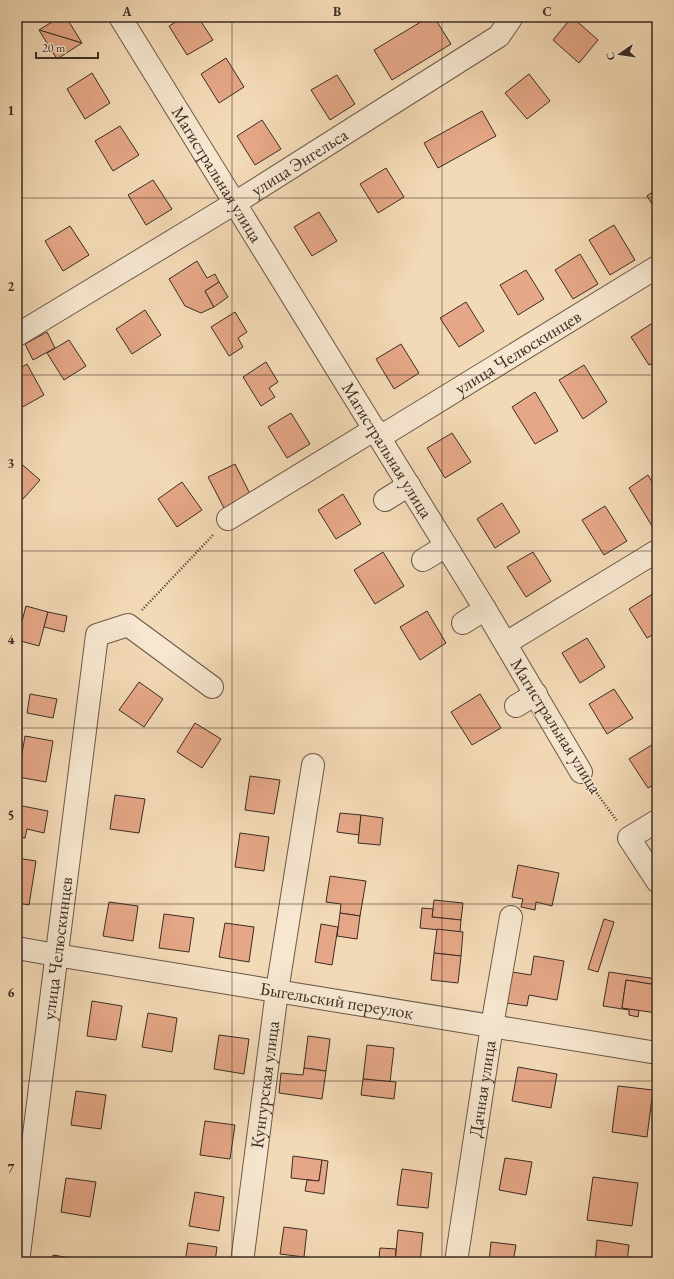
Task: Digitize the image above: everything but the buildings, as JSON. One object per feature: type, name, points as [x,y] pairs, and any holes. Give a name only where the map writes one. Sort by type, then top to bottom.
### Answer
[{"type":"street","name":"Магистральная улица","points":[[120,17],[485,609],[581,772]]},
{"type":"street","name":"улица Энгельса","points":[[17,335],[235,203],[499,36],[512,17]]},
{"type":"street","name":"улица Челюскинцев","points":[[228,519],[377,433],[657,267]]},
{"type":"street","points":[[385,500],[409,485]]},
{"type":"street","points":[[423,560],[446,546]]},
{"type":"street","points":[[506,644],[657,551]]},
{"type":"street","points":[[463,623],[485,609]]},
{"type":"street","name":"улица Челюскинцев","points":[[18,1262],[97,635],[128,625]]},
{"type":"street","points":[[128,625],[212,687]]},
{"type":"street","points":[[516,706],[536,694]]},
{"type":"street","name":"Кунгурская улица","points":[[242,1262],[276,991],[313,765]]},
{"type":"street","points":[[657,821],[630,838],[657,881]]},
{"type":"street","name":"Дачная улица","points":[[456,1262],[492,1026],[511,917]]},
{"type":"street","name":"Быгельский переулок","points":[[17,948],[657,1053]]},
{"type":"path","points":[[128,625],[228,519]]},
{"type":"path","name":"Магистральная улица","points":[[581,772],[630,838]]}]
